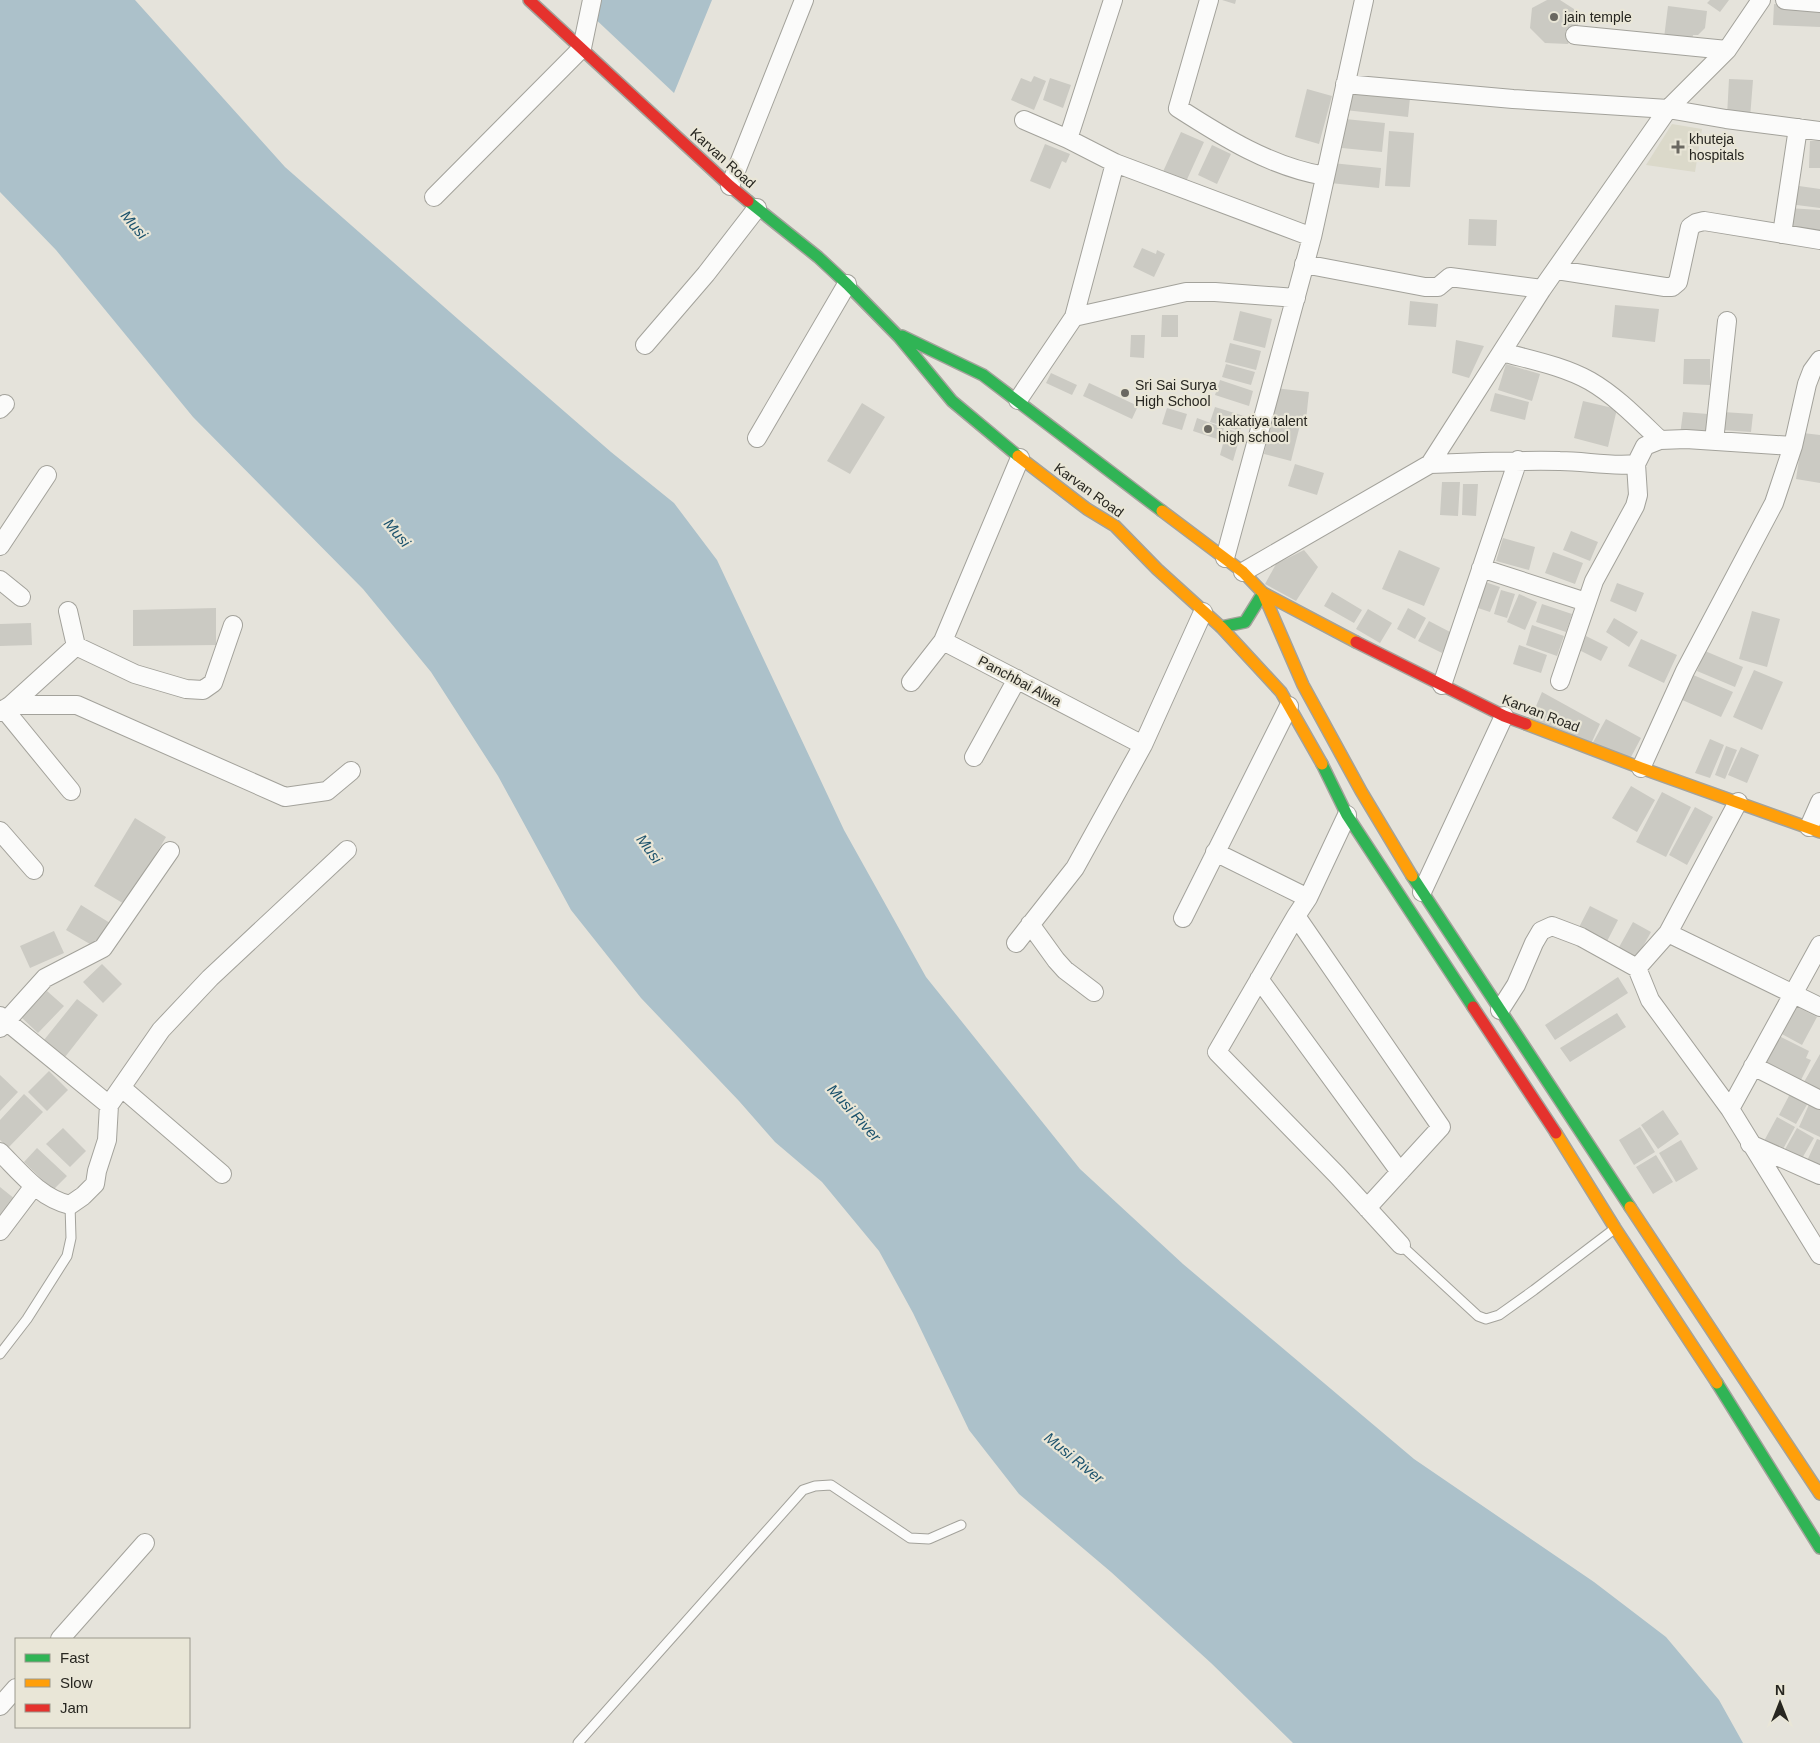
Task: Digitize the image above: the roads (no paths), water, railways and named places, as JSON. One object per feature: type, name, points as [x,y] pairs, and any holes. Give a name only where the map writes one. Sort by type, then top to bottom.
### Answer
[{"type":"street","name":"Karvan Road","points":[[529,0],[730,186],[818,257],[847,284],[899,337],[952,400],[1020,458],[1087,509],[1115,526],[1157,569],[1221,627],[1281,692],[1319,758],[1347,815],[1538,1105],[1733,1408],[1820,1548]]},
{"type":"street","points":[[434,197],[582,48],[592,0]]},
{"type":"street","points":[[730,186],[804,0]]},
{"type":"street","points":[[1068,139],[1113,0]]},
{"type":"street","points":[[1210,0],[1178,108],[1244,148],[1289,167],[1325,176]]},
{"type":"street","points":[[1225,558],[1312,237],[1364,0]]},
{"type":"street","points":[[1243,572],[1430,464],[1542,289],[1668,109],[1727,50],[1761,0]]},
{"type":"street","points":[[1785,0],[1820,3]]},
{"type":"street","points":[[1575,35],[1727,50]]},
{"type":"street","points":[[1345,84],[1514,99],[1668,109],[1726,120],[1820,131]]},
{"type":"street","points":[[1024,120],[1068,139],[1115,163],[1312,237]]},
{"type":"street","points":[[1782,234],[1798,128]]},
{"type":"street","points":[[1018,400],[1074,317],[1115,163]]},
{"type":"street","points":[[645,345],[706,274],[757,208]]},
{"type":"street","points":[[1556,270],[1672,287],[1678,282],[1690,227],[1704,221],[1820,240]]},
{"type":"street","points":[[1304,264],[1425,287],[1438,287],[1450,278],[1542,289]]},
{"type":"street","points":[[758,438],[847,284]]},
{"type":"street","points":[[1074,317],[1186,292],[1214,292],[1296,298]]},
{"type":"street","points":[[1714,441],[1727,321]]},
{"type":"street","name":"Karvan Road","points":[[899,337],[904,336],[983,376],[1018,400],[1243,572],[1263,593],[1504,716],[1641,768],[1815,829]]},
{"type":"street","points":[[1502,352],[1570,372],[1590,381],[1613,396],[1660,440]]},
{"type":"street","points":[[1641,768],[1685,671],[1774,503],[1792,446],[1807,384],[1812,371],[1820,360]]},
{"type":"street","points":[[1560,680],[1594,581],[1635,506],[1638,496],[1636,464],[1645,446],[1660,440],[1686,439],[1792,446]]},
{"type":"street","points":[[911,682],[943,641],[1020,458]]},
{"type":"street","points":[[1430,464],[1518,460],[1588,462],[1618,466],[1636,464]]},
{"type":"street","points":[[1442,685],[1518,460]]},
{"type":"street","points":[[0,546],[47,475]]},
{"type":"street","points":[[1481,568],[1586,602]]},
{"type":"street","points":[[0,580],[21,597]]},
{"type":"street","points":[[1221,627],[1245,622],[1263,593]]},
{"type":"street","points":[[1263,593],[1303,685],[1361,791],[1422,892],[1819,1489]]},
{"type":"street","points":[[68,611],[76,646]]},
{"type":"street","points":[[1016,943],[1075,868],[1143,745],[1203,612]]},
{"type":"street","points":[[76,646],[135,674],[186,689],[203,690],[213,684],[233,626]]},
{"type":"street","name":"Panchbai Alwa","points":[[943,641],[1143,745]]},
{"type":"street","points":[[5,708],[76,646]]},
{"type":"street","points":[[974,757],[1017,679]]},
{"type":"street","points":[[5,708],[77,705],[285,797],[327,791],[351,771]]},
{"type":"street","points":[[1182,918],[1289,706]]},
{"type":"street","points":[[5,708],[71,791]]},
{"type":"street","points":[[1422,892],[1504,716]]},
{"type":"street","points":[[1637,968],[1668,932],[1738,802]]},
{"type":"street","points":[[1815,829],[1820,802]]},
{"type":"street","points":[[1347,815],[1308,898],[1217,1052],[1368,1208],[1401,1245]]},
{"type":"street","points":[[0,832],[34,870]]},
{"type":"street","points":[[0,1152],[34,1186],[58,1202],[70,1205],[83,1196],[95,1184],[107,1140],[110,1105],[161,1030],[210,978],[347,850]]},
{"type":"street","points":[[110,1105],[2,1022],[45,978],[103,948],[170,851]]},
{"type":"street","points":[[1214,852],[1308,898]]},
{"type":"street","points":[[1296,916],[1441,1127],[1368,1208]]},
{"type":"street","points":[[1030,924],[1065,970],[1094,992]]},
{"type":"street","points":[[1500,1010],[1516,985],[1541,931],[1552,926],[1581,938],[1637,968],[1650,1000],[1730,1109],[1820,1255]]},
{"type":"street","points":[[1668,932],[1820,1007]]},
{"type":"street","points":[[1730,1109],[1820,945]]},
{"type":"street","points":[[1259,979],[1400,1172]]},
{"type":"street","points":[[1753,1066],[1820,1100]]},
{"type":"street","points":[[122,1088],[222,1174]]},
{"type":"street","points":[[1750,1144],[1820,1175]]},
{"type":"street","points":[[0,1231],[34,1186]]},
{"type":"street","points":[[61,1638],[145,1543]]},
{"type":"street","points":[[0,1706],[15,1689]]},
{"type":"lane","points":[[0,1354],[28,1319],[67,1256],[71,1238],[70,1205]]},
{"type":"lane","points":[[1401,1245],[1478,1316],[1486,1319],[1499,1315],[1616,1228]]},
{"type":"lane","points":[[578,1743],[803,1490],[816,1486],[831,1485],[910,1538],[928,1539],[961,1524]]},
{"type":"water","points":[[0,0],[135,0],[285,167],[611,452],[674,503],[717,560],[844,830],[926,977],[1080,1169],[1183,1264],[1414,1459],[1594,1582],[1666,1637],[1719,1700],[1743,1743],[1293,1743],[1211,1663],[1111,1572],[1019,1494],[969,1430],[913,1313],[879,1251],[822,1182],[775,1142],[739,1101],[641,998],[571,910],[498,776],[431,672],[363,589],[193,417],[56,250],[0,192]]},
{"type":"water","points":[[596,0],[712,0],[674,93],[590,14]]},
{"type":"place","name":"jain temple","points":[[1554,17]]},
{"type":"place","name":"khuteja hospitals","points":[[1678,147]]},
{"type":"place","name":"Sri Sai Surya High School","points":[[1125,393]]},
{"type":"place","name":"kakatiya talent high school","points":[[1208,429]]},
{"type":"water label","name":"Musi","points":[[134,225]]},
{"type":"water label","name":"Musi","points":[[397,533]]},
{"type":"water label","name":"Musi","points":[[649,849]]},
{"type":"water label","name":"Musi River","points":[[854,1113]]},
{"type":"water label","name":"Musi River","points":[[1074,1458]]}]
